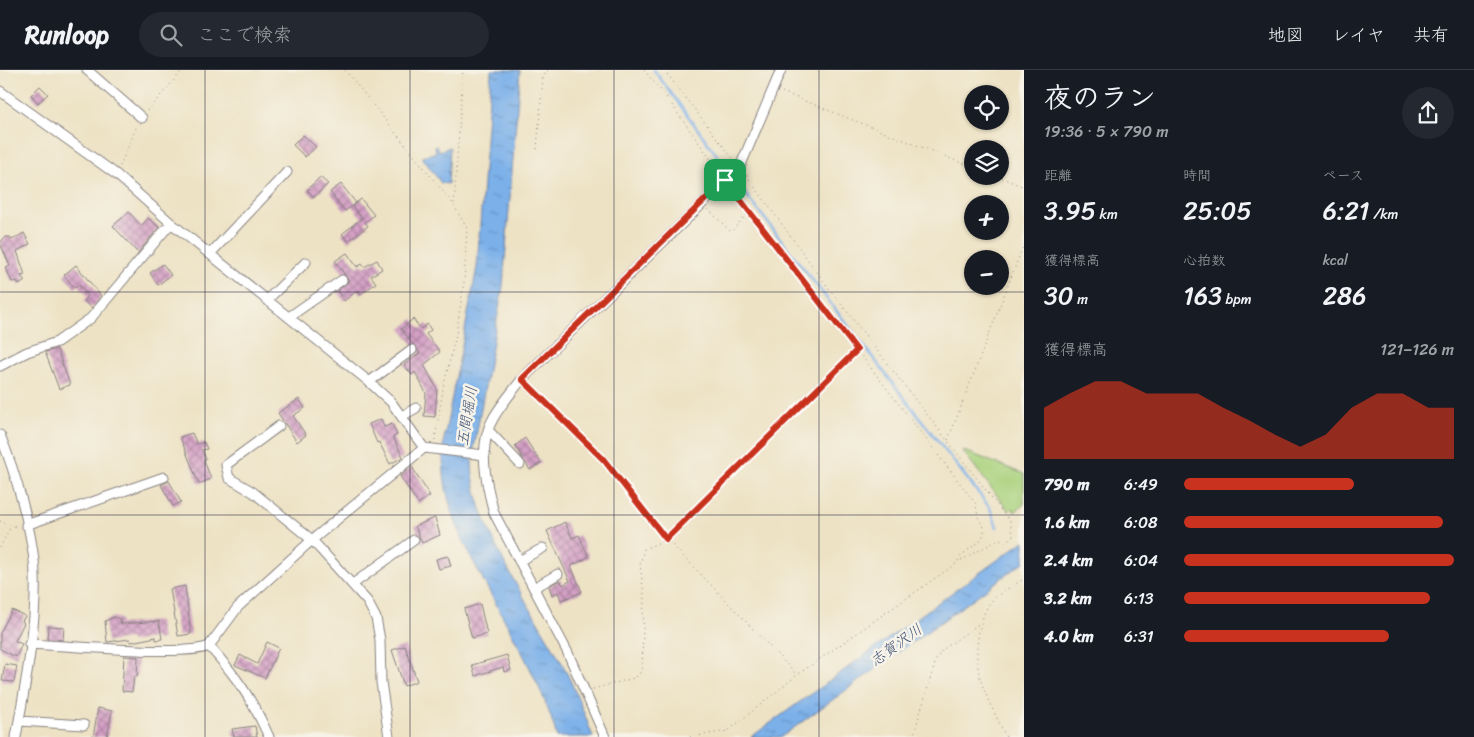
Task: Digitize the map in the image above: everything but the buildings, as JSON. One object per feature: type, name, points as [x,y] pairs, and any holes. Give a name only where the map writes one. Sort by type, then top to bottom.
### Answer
[{"type":"street","points":[[87,70],[142,118]]},
{"type":"street","points":[[605,737],[587,691],[494,513],[487,489],[485,455],[489,431],[493,418],[522,379],[732,173],[774,89],[781,70]]},
{"type":"street","points":[[0,91],[116,175],[171,223],[369,382],[433,449],[485,455]]},
{"type":"street","points":[[210,254],[287,172]]},
{"type":"street","points":[[0,366],[27,352],[57,342],[91,318],[171,223]]},
{"type":"street","points":[[268,299],[306,262]]},
{"type":"street","points":[[289,317],[342,280]]},
{"type":"street","points":[[369,382],[412,350]]},
{"type":"street","points":[[402,416],[416,408]]},
{"type":"street","points":[[279,426],[226,465],[229,478],[253,492],[312,540],[368,601],[376,618],[380,640],[381,682],[389,737]]},
{"type":"street","points":[[489,431],[520,464]]},
{"type":"street","points":[[0,435],[12,468],[26,525],[32,552],[35,581],[29,644],[16,737]]},
{"type":"street","points":[[29,644],[202,650],[209,646],[238,606],[312,540],[433,449]]},
{"type":"street","points":[[26,525],[164,477]]},
{"type":"street","points":[[353,584],[414,540]]},
{"type":"street","points":[[519,561],[543,548]]},
{"type":"street","points":[[534,588],[558,574]]},
{"type":"street","points":[[209,646],[234,674],[252,699],[269,737]]},
{"type":"street","points":[[19,721],[84,725]]},
{"type":"path","points":[[345,70],[454,205],[467,228],[464,282],[456,335],[443,388],[433,449]]},
{"type":"path","points":[[454,205],[464,70]]},
{"type":"path","points":[[537,149],[543,77],[548,70]]},
{"type":"path","points":[[644,70],[830,290],[1010,522],[1013,536],[1005,542],[1000,539],[958,563],[797,675],[728,731],[690,737]]},
{"type":"path","points":[[664,70],[732,173],[750,212],[976,504],[978,518],[984,527],[984,533],[982,539],[959,556],[958,563]]},
{"type":"path","points":[[774,89],[964,163]]},
{"type":"path","points":[[1009,181],[1024,187]]},
{"type":"path","points":[[701,203],[731,232],[750,212]]},
{"type":"path","points":[[948,440],[1024,244]]},
{"type":"path","points":[[587,691],[639,674],[642,668],[644,594],[640,565],[641,556],[649,545],[666,539],[857,350]]},
{"type":"path","points":[[522,379],[604,460],[666,539],[797,675]]},
{"type":"path","points":[[0,521],[11,526],[26,525]]},
{"type":"path","points":[[0,548],[11,526]]},
{"type":"path","points":[[1006,737],[976,667],[975,652],[981,623],[990,603],[1024,579]]},
{"type":"path","points":[[913,737],[936,660],[942,650],[981,623]]},
{"type":"green space","points":[[962,450],[1024,474],[1024,504],[1015,512],[1012,508],[1009,511]]},
{"type":"water","name":"五間堀川","points":[[491,70],[520,70],[503,286],[472,459],[474,484],[481,510],[505,564],[562,663],[593,737],[557,737],[536,680],[461,535],[448,499],[445,480],[443,460],[444,439],[477,267]]},
{"type":"water","points":[[437,146],[439,151],[450,147],[448,184],[441,183],[422,157],[436,152],[435,147]]},
{"type":"water","name":"志賀沢川","points":[[1024,541],[1024,562],[781,737],[751,737]]},
{"type":"waterway","points":[[654,70],[730,173]]},
{"type":"waterway","points":[[733,178],[990,508],[997,527]]},
{"type":"route","points":[[725,180],[857,350],[666,539],[604,460],[522,379],[725,180]]}]
